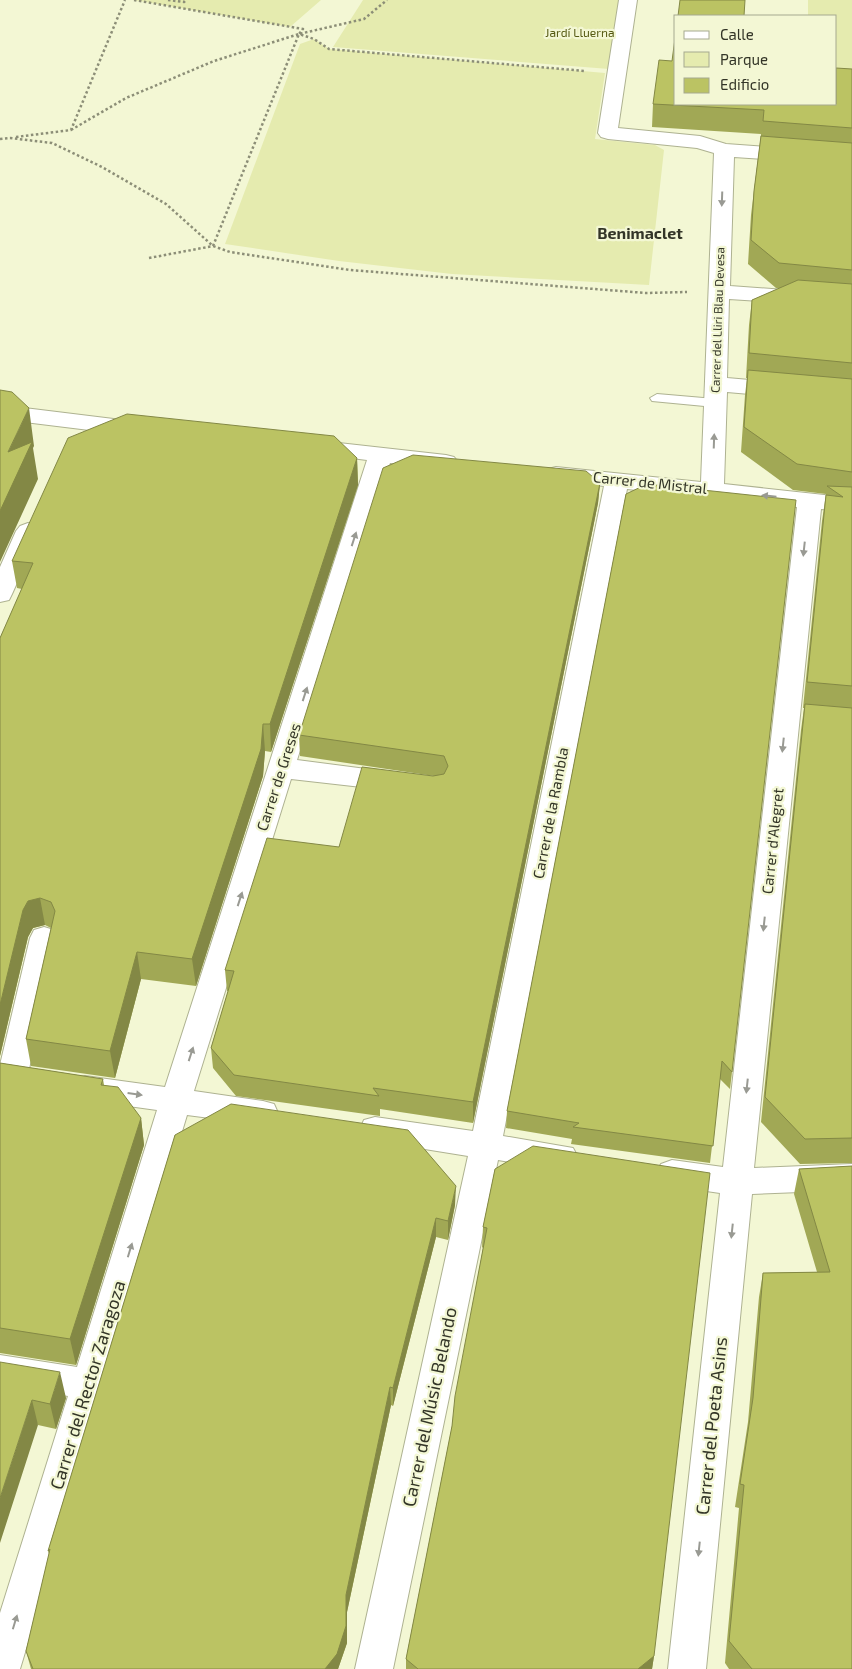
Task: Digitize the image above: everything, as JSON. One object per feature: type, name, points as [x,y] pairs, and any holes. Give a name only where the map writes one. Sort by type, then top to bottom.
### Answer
[{"type":"street","points":[[628,0],[608,133],[700,142],[724,150],[852,159]]},
{"type":"street","name":"Carrer del Lliri Blau Devesa","points":[[712,490],[724,150]]},
{"type":"street","points":[[720,292],[852,301]]},
{"type":"street","points":[[716,394],[852,396]]},
{"type":"street","points":[[0,412],[73,432],[156,430]]},
{"type":"street","points":[[293,445],[466,464]]},
{"type":"street","name":"Carrer de Greses","points":[[176,1100],[381,454]]},
{"type":"street","name":"Carrer de Mistral","points":[[534,471],[852,505]]},
{"type":"street","name":"Carrer de la Rambla","points":[[486,1145],[617,480]]},
{"type":"street","name":"Carrer d'Alegret","points":[[736,1182],[810,500]]},
{"type":"street","points":[[0,594],[36,513]]},
{"type":"street","points":[[786,718],[814,720]]},
{"type":"street","points":[[282,768],[424,785]]},
{"type":"street","points":[[44,938],[6,1077],[292,1117]]},
{"type":"street","name":"Carrer del Rector Zaragoza","points":[[0,1669],[176,1100]]},
{"type":"street","points":[[350,1126],[592,1161]]},
{"type":"street","name":"Carrer del Músic Belando","points":[[374,1669],[486,1145]]},
{"type":"street","points":[[640,1168],[736,1182],[852,1177]]},
{"type":"street","name":"Carrer del Poeta Asins","points":[[687,1669],[736,1182]]},
{"type":"street","points":[[0,1370],[88,1384]]},
{"type":"lane","points":[[658,398],[716,394]]},
{"type":"path","points":[[71,130],[125,0]]},
{"type":"path","points":[[134,0],[303,29],[299,34],[213,246]]},
{"type":"path","points":[[168,0],[184,2],[186,0]]},
{"type":"path","points":[[10,138],[71,130],[126,98],[205,65],[299,34],[364,19],[387,0]]},
{"type":"path","points":[[299,34],[314,39],[329,49],[617,73]]},
{"type":"path","points":[[0,138],[52,143],[102,167],[166,204],[213,246],[230,252],[350,270],[646,293],[720,292]]},
{"type":"path","points":[[149,258],[213,246]]},
{"type":"green space","points":[[134,0],[321,0],[290,27]]},
{"type":"green space","name":"Jardí Lluerna","points":[[363,0],[621,0],[609,69],[333,47]]},
{"type":"green space","points":[[808,0],[852,0],[852,73],[837,72],[837,15],[808,15]]},
{"type":"green space","points":[[314,39],[329,49],[605,73],[595,139],[655,145],[664,150],[649,285],[452,274],[339,261],[225,244],[300,44]]},
{"type":"building","points":[[680,0],[745,0],[744,15],[678,15]]},
{"type":"building","points":[[674,46],[674,105],[837,105],[837,68],[852,69],[852,128],[763,121],[764,110],[653,104],[659,60],[672,61]]},
{"type":"building","points":[[761,136],[852,143],[852,270],[779,263],[751,240],[754,191]]},
{"type":"building","points":[[798,280],[852,284],[852,363],[749,353],[752,300]]},
{"type":"building","points":[[748,370],[852,379],[852,472],[797,464],[744,427]]},
{"type":"building","points":[[0,390],[12,392],[29,408],[8,452],[32,442],[0,511]]},
{"type":"building","points":[[127,414],[334,436],[357,458],[270,724],[263,724],[261,749],[192,959],[137,952],[110,1051],[26,1039],[55,911],[51,902],[40,898],[28,901],[23,910],[0,1005],[0,638],[33,563],[12,561],[68,438]]},
{"type":"building","points":[[413,455],[586,471],[600,483],[473,1102],[373,1088],[379,1096],[234,1075],[211,1048],[234,971],[225,970],[267,838],[339,847],[362,767],[433,776],[444,774],[448,766],[444,756],[299,735],[383,468]]},
{"type":"building","points":[[647,484],[796,500],[732,1072],[722,1061],[713,1146],[573,1127],[579,1123],[507,1111],[626,494]]},
{"type":"building","points":[[827,486],[852,487],[852,686],[807,682],[826,495],[843,497]]},
{"type":"building","points":[[805,704],[852,708],[852,1138],[805,1139],[765,1097]]},
{"type":"building","points":[[0,1063],[103,1079],[101,1085],[118,1087],[141,1118],[70,1339],[0,1328]]},
{"type":"building","points":[[231,1104],[408,1130],[456,1186],[448,1221],[436,1218],[393,1388],[390,1387],[346,1595],[346,1626],[337,1654],[325,1669],[33,1669],[26,1651],[50,1549],[48,1551],[175,1135]]},
{"type":"building","points":[[533,1146],[710,1173],[654,1656],[638,1669],[418,1669],[406,1659],[452,1426],[455,1396],[487,1228],[483,1227],[495,1169]]},
{"type":"building","points":[[852,1166],[852,1669],[752,1669],[729,1641],[744,1485],[740,1484],[753,1398],[763,1273],[830,1272],[799,1169]]},
{"type":"building","points":[[0,1362],[60,1372],[50,1404],[32,1400],[0,1498]]},
{"type":"district","name":"Benimaclet","points":[[640,233]]}]
